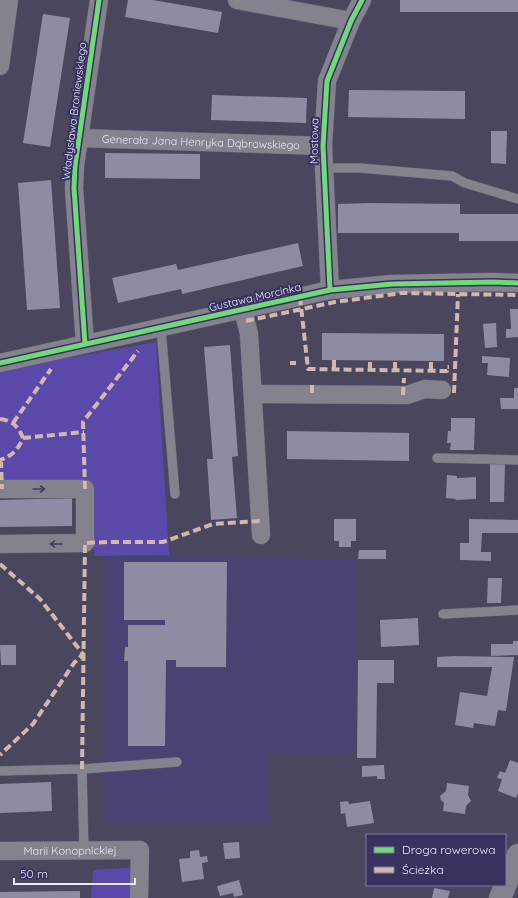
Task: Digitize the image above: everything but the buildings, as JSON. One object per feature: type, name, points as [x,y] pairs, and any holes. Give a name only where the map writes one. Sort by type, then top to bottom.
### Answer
[{"type":"street","points":[[0,66],[9,0]]},
{"type":"street","name":"Władysława Broniewskiego","points":[[85,344],[74,188],[79,138],[99,0]]},
{"type":"street","points":[[237,0],[351,22]]},
{"type":"street","name":"Mostowa","points":[[330,290],[323,146],[327,81],[351,22],[362,0]]},
{"type":"street","name":"Generała Jana Henryka Dąbrowskiego","points":[[79,138],[323,146]]},
{"type":"street","name":"Gustawa Morcinka","points":[[0,363],[330,290],[392,284],[518,283]]},
{"type":"street","points":[[243,310],[249,334],[261,535]]},
{"type":"street","points":[[253,394],[292,393],[407,395],[425,389],[442,390]]},
{"type":"street","points":[[0,489],[85,489],[85,544],[0,544]]},
{"type":"street","name":"Marii Konopnickiej","points":[[0,851],[140,850],[139,898]]},
{"type":"street","points":[[506,884],[518,855]]},
{"type":"street","points":[[500,898],[505,886]]},
{"type":"lane","points":[[324,168],[360,168],[452,176],[465,183],[518,199]]},
{"type":"lane","points":[[161,328],[175,494]]},
{"type":"lane","points":[[437,458],[518,460]]},
{"type":"lane","points":[[444,614],[518,610]]},
{"type":"lane","points":[[0,771],[82,769],[177,762]]},
{"type":"lane","points":[[82,769],[84,850]]},
{"type":"shaded area","points":[[156,342],[169,555],[94,556],[94,486],[0,485],[0,370]]},
{"type":"shaded area","points":[[169,555],[356,560],[354,755],[270,754],[270,823],[104,823],[104,556]]},
{"type":"shaded area","points":[[136,867],[135,898],[91,898],[93,870]]},
{"type":"marked path","points":[[246,321],[335,302],[402,293],[518,295]]},
{"type":"marked path","points":[[454,393],[458,294]]},
{"type":"marked path","points":[[300,297],[308,369],[447,371],[447,367],[449,367]]},
{"type":"marked path","points":[[85,489],[83,422],[138,351]]},
{"type":"marked path","points":[[334,360],[334,369]]},
{"type":"marked path","points":[[370,361],[370,370]]},
{"type":"marked path","points":[[395,361],[395,370]]},
{"type":"marked path","points":[[431,361],[431,370]]},
{"type":"marked path","points":[[290,363],[296,363]]},
{"type":"marked path","points":[[13,423],[51,369]]},
{"type":"marked path","points":[[403,395],[404,378]]},
{"type":"marked path","points":[[312,381],[312,393]]},
{"type":"marked path","points":[[0,419],[12,423],[19,430],[23,438],[14,452],[8,457],[0,460]]},
{"type":"marked path","points":[[23,438],[84,432]]},
{"type":"marked path","points":[[1,460],[2,489]]},
{"type":"marked path","points":[[82,769],[85,543],[163,542],[213,524],[260,521]]},
{"type":"marked path","points":[[0,564],[40,599],[83,654],[74,663],[33,724],[0,755]]},
{"type":"cycle path","points":[[85,344],[74,188],[75,166],[99,0]]},
{"type":"cycle path","points":[[330,290],[323,146],[327,81],[351,21],[362,0]]},
{"type":"cycle path","points":[[0,363],[330,290],[392,284],[518,283]]}]
